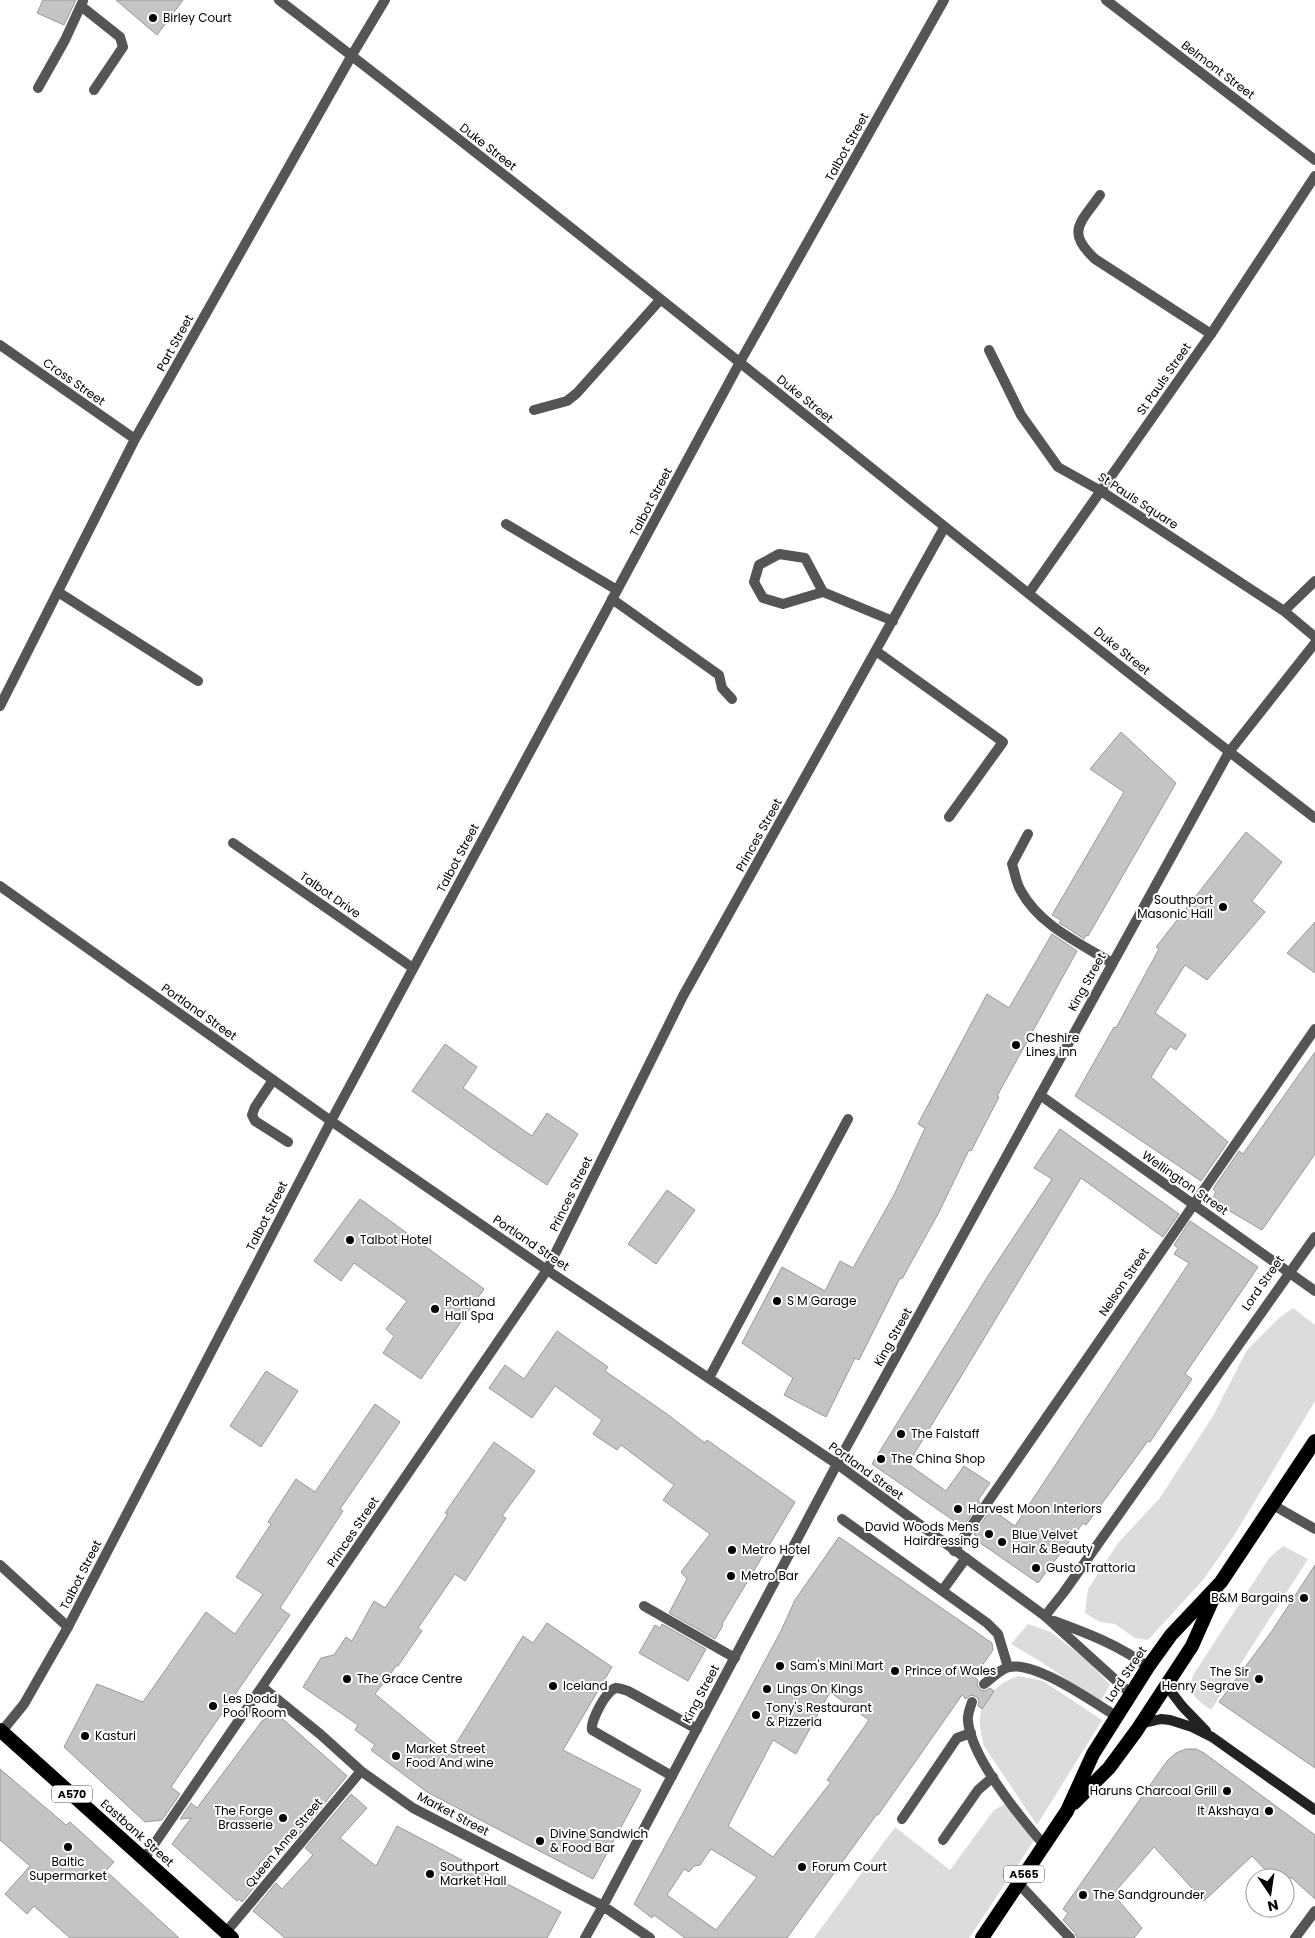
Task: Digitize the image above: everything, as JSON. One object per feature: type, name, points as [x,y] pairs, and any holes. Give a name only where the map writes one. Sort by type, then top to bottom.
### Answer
[{"type":"highway","name":"Lord Street","points":[[982,1938],[1067,1810],[1093,1754],[1148,1667],[1171,1635],[1221,1582],[1315,1441]]},
{"type":"highway","points":[[1067,1810],[1109,1768],[1140,1724],[1192,1646],[1221,1582]]},
{"type":"highway","name":"Eastbank Street","points":[[1,1733],[229,1935]]},
{"type":"main road","points":[[1166,1685],[1182,1706],[1212,1737],[1315,1810]]},
{"type":"main road","points":[[1140,1724],[1155,1720],[1170,1720],[1212,1737]]},
{"type":"street","name":"Duke Street","points":[[280,0],[740,362],[944,528],[1315,818]]},
{"type":"street","name":"Part Street","points":[[0,706],[135,440],[385,0]]},
{"type":"street","name":"Talbot Street","points":[[1,1733],[24,1704],[68,1627],[331,1121],[413,968],[740,362],[944,0]]},
{"type":"street","name":"Belmont Street","points":[[1106,0],[1315,160]]},
{"type":"street","points":[[38,88],[66,40],[82,3],[120,37],[123,47],[94,90]]},
{"type":"street","name":"St Pauls Street","points":[[1029,593],[1211,334],[1315,176]]},
{"type":"street","points":[[1100,195],[1080,224],[1077,234],[1084,249],[1095,259],[1211,334]]},
{"type":"street","points":[[534,410],[567,401],[660,300]]},
{"type":"street","name":"Cross Street","points":[[0,345],[135,440]]},
{"type":"street","name":"St Pauls Square","points":[[989,350],[1021,416],[1058,467],[1100,490],[1284,611],[1315,637]]},
{"type":"street","points":[[506,524],[615,594],[720,675],[722,688],[732,699]]},
{"type":"street","name":"Princes Street","points":[[144,1859],[547,1270],[683,996],[944,528]]},
{"type":"street","points":[[823,592],[805,558],[779,554],[759,565],[754,582],[763,598],[783,604],[823,592],[893,621]]},
{"type":"street","points":[[1284,611],[1315,581]]},
{"type":"street","points":[[58,592],[198,681]]},
{"type":"street","points":[[1229,752],[1315,643]]},
{"type":"street","points":[[876,651],[1003,742],[949,818]]},
{"type":"street","name":"King Street","points":[[585,1938],[837,1464],[1229,752]]},
{"type":"street","points":[[1028,834],[1012,864],[1020,890],[1036,914],[1112,963]]},
{"type":"street","name":"Talbot Drive","points":[[233,843],[413,968]]},
{"type":"street","name":"Portland Street","points":[[0,886],[331,1121],[547,1270],[837,1464],[1046,1618],[1131,1694]]},
{"type":"street","name":"Nelson Street","points":[[954,1551],[1315,1029]]},
{"type":"street","points":[[273,1080],[255,1107],[252,1115],[254,1121],[288,1142]]},
{"type":"street","name":"Wellington Street","points":[[1040,1095],[1315,1291]]},
{"type":"street","points":[[708,1378],[848,1119]]},
{"type":"street","name":"Lord Street","points":[[1046,1618],[1315,1237]]},
{"type":"street","points":[[1273,1505],[1315,1528]]},
{"type":"street","points":[[842,1519],[987,1623],[998,1634],[1008,1667]]},
{"type":"street","points":[[942,1591],[966,1558]]},
{"type":"street","points":[[0,1565],[68,1627]]},
{"type":"street","points":[[644,1606],[735,1658]]},
{"type":"street","name":"Portland Street","points":[[1046,1618],[1092,1635],[1134,1657],[1148,1667]]},
{"type":"street","points":[[984,1684],[1008,1667],[1017,1666],[1056,1678],[1116,1716]]},
{"type":"street","name":"Market Street","points":[[262,1687],[362,1771],[413,1808],[603,1906],[650,1938]]},
{"type":"street","points":[[672,1776],[592,1730],[591,1725],[600,1707],[609,1692],[615,1688],[628,1691],[697,1729]]},
{"type":"street","points":[[972,1702],[968,1720],[975,1749],[1009,1802],[1044,1845]]},
{"type":"street","points":[[902,1819],[957,1738],[971,1733]]},
{"type":"street","name":"Queen Anne Street","points":[[229,1935],[362,1771]]},
{"type":"street","points":[[942,1840],[978,1790],[993,1777]]},
{"type":"street","points":[[1018,1884],[1070,1938]]},
{"type":"street","points":[[1295,1938],[1315,1911]]},
{"type":"shaded area","points":[[1293,1308],[1315,1325],[1315,1401],[1235,1534],[1203,1580],[1148,1640],[1135,1638],[1115,1624],[1100,1622],[1085,1613],[1088,1589],[1118,1543],[1159,1499],[1213,1416],[1247,1350],[1280,1317]]},
{"type":"shaded area","points":[[1283,1546],[1308,1559],[1211,1710],[1194,1696],[1191,1688],[1193,1675],[1270,1557]]},
{"type":"shaded area","points":[[1028,1624],[1051,1632],[1090,1663],[1110,1685],[1100,1703],[1043,1663],[1011,1644]]},
{"type":"shaded area","points":[[1018,1676],[1043,1681],[1102,1720],[1037,1825],[984,1746],[980,1728],[982,1708],[988,1698],[999,1686]]},
{"type":"shaded area","points":[[1009,1802],[1037,1836],[969,1938],[814,1938],[895,1827],[950,1870],[994,1810]]},
{"type":"building","points":[[43,0],[76,0],[64,25],[37,13]]},
{"type":"building","name":"Birley Court","points":[[116,0],[183,0],[157,35]]},
{"type":"building","points":[[1121,732],[1176,783],[1088,936],[1086,935],[1084,939],[1059,923],[1061,920],[1052,915],[1124,792],[1090,769]]},
{"type":"building","points":[[1246,832],[1282,862],[1252,901],[1265,912],[1207,980],[1185,965],[1155,1013],[1186,1035],[1176,1050],[1170,1046],[1151,1077],[1228,1142],[1201,1181],[1075,1096],[1114,1027],[1116,1028],[1159,949],[1156,947]]},
{"type":"building","points":[[1315,922],[1315,973],[1287,953]]},
{"type":"building","points":[[1052,934],[1077,951],[997,1096],[999,1097],[971,1151],[969,1150],[938,1214],[902,1279],[900,1278],[859,1360],[855,1358],[826,1417],[784,1395],[793,1378],[742,1343],[782,1267],[825,1291],[840,1261],[853,1268],[895,1193],[925,1128],[918,1124],[987,994],[1009,1008]]},
{"type":"building","points":[[445,1044],[477,1067],[463,1088],[532,1136],[547,1113],[578,1134],[547,1185],[412,1091]]},
{"type":"building","points":[[1315,1052],[1315,1154],[1262,1230],[1211,1200],[1216,1192],[1213,1189],[1239,1151],[1243,1154]]},
{"type":"building","points":[[1060,1129],[1179,1214],[1163,1237],[1081,1178],[908,1464],[946,1491],[964,1466],[990,1483],[963,1527],[872,1464],[988,1276],[1052,1179],[1034,1168]]},
{"type":"building","points":[[667,1190],[695,1210],[656,1264],[628,1244]]},
{"type":"building","points":[[360,1199],[484,1289],[421,1379],[383,1353],[394,1336],[386,1329],[407,1301],[354,1263],[341,1281],[314,1261]]},
{"type":"building","points":[[1190,1221],[1258,1267],[1185,1374],[1192,1379],[1150,1442],[1148,1441],[1086,1525],[1083,1523],[1038,1583],[976,1540],[977,1537],[974,1534],[991,1509],[1015,1526],[1189,1263],[1174,1254],[1178,1248],[1174,1245]]},
{"type":"building","points":[[557,1331],[608,1367],[605,1371],[705,1443],[707,1440],[795,1502],[722,1624],[715,1639],[669,1613],[687,1579],[681,1572],[710,1534],[663,1500],[674,1485],[621,1445],[617,1450],[593,1434],[602,1420],[555,1386],[532,1418],[489,1388],[505,1365],[524,1379]]},
{"type":"building","points":[[266,1371],[298,1391],[261,1447],[230,1426]]},
{"type":"building","points":[[375,1404],[400,1422],[340,1509],[343,1511],[280,1608],[290,1615],[171,1787],[180,1794],[162,1820],[145,1822],[64,1747],[97,1684],[143,1702],[206,1612],[235,1634],[263,1594],[236,1577],[271,1524],[268,1522],[296,1479],[315,1492]]},
{"type":"building","points":[[494,1442],[535,1471],[502,1516],[506,1518],[465,1581],[455,1574],[418,1628],[422,1631],[398,1666],[375,1694],[449,1755],[523,1636],[533,1643],[547,1623],[612,1667],[563,1750],[641,1790],[593,1879],[427,1792],[371,1750],[375,1745],[355,1730],[358,1725],[303,1687],[321,1658],[334,1655],[346,1637],[352,1641],[374,1601],[385,1608],[448,1514],[445,1513]]},
{"type":"building","points":[[839,1537],[992,1643],[993,1650],[974,1677],[978,1680],[977,1685],[981,1690],[985,1691],[990,1688],[994,1691],[982,1709],[978,1706],[979,1701],[977,1697],[971,1695],[966,1699],[962,1695],[878,1815],[787,1938],[685,1938],[654,1915],[652,1918],[634,1904],[781,1631],[795,1600]],"holes":[[[830,1692],[869,1720],[827,1780],[831,1782],[773,1857],[728,1826],[773,1740],[796,1754]],[[711,1849],[757,1877],[716,1930],[667,1895],[684,1869],[689,1872],[694,1866],[700,1865]]]},
{"type":"building","points":[[1315,1565],[1315,1768],[1219,1702],[1272,1631]]},
{"type":"building","points":[[662,1624],[706,1649],[688,1681],[639,1653],[655,1625],[660,1628]]},
{"type":"building","points":[[271,1716],[279,1717],[285,1721],[347,1776],[295,1839],[288,1833],[258,1865],[266,1873],[242,1902],[239,1899],[237,1901],[172,1844],[191,1818],[180,1819],[191,1803],[197,1808],[262,1721]]},
{"type":"building","points":[[1186,1749],[1196,1749],[1204,1753],[1315,1835],[1315,1899],[1295,1881],[1295,1868],[1263,1868],[1252,1856],[1204,1901],[1154,1847],[1113,1894],[1142,1928],[1134,1938],[1077,1938],[1063,1920],[1068,1913],[1063,1909],[1167,1761],[1176,1753]]},
{"type":"building","points":[[0,1769],[66,1825],[70,1822],[114,1862],[106,1871],[179,1938],[70,1938],[34,1906],[27,1914],[5,1894],[30,1866],[0,1840]]},
{"type":"building","points":[[351,1794],[367,1808],[340,1838],[376,1866],[397,1826],[561,1912],[547,1938],[285,1938],[253,1911],[276,1883],[282,1889],[313,1855],[305,1848]]},
{"type":"place","name":"Birley Court","points":[[153,18]]},
{"type":"place","name":"Southport Masonic Hall","points":[[1223,907]]},
{"type":"place","name":"Cheshire Lines inn","points":[[1016,1045]]},
{"type":"place","name":"Talbot Hotel","points":[[350,1240]]},
{"type":"place","name":"S M Garage","points":[[777,1301]]},
{"type":"place","name":"Portland Hall Spa","points":[[435,1309]]},
{"type":"place","name":"The Falstaff","points":[[901,1434]]},
{"type":"place","name":"The China Shop","points":[[881,1459]]},
{"type":"place","name":"Harvest Moon Interiors","points":[[958,1509]]},
{"type":"place","name":"David Woods Mens Hairdressing","points":[[989,1534]]},
{"type":"place","name":"Blue Velvet Hair & Beauty","points":[[1002,1542]]},
{"type":"place","name":"Metro Hotel","points":[[732,1550]]},
{"type":"place","name":"Gusto Trattoria","points":[[1036,1568]]},
{"type":"place","name":"Metro Bar","points":[[731,1576]]},
{"type":"place","name":"B&M Bargains","points":[[1304,1598]]},
{"type":"place","name":"Sam's Mini Mart","points":[[780,1666]]},
{"type":"place","name":"Prince of Wales","points":[[895,1671]]},
{"type":"place","name":"The Grace Centre","points":[[347,1679]]},
{"type":"place","name":"The Sir Henry Segrave","points":[[1259,1679]]},
{"type":"place","name":"Iceland","points":[[553,1686]]},
{"type":"place","name":"Lings On Kings","points":[[767,1689]]},
{"type":"place","name":"Les Dodd Pool Room","points":[[213,1706]]},
{"type":"place","name":"Tony's Restaurant & Pizzeria","points":[[756,1715]]},
{"type":"place","name":"Kasturi","points":[[85,1736]]},
{"type":"place","name":"Market Street Food And wine","points":[[396,1756]]},
{"type":"place","name":"Haruns Charcoal Grill","points":[[1227,1791]]},
{"type":"place","name":"It Akshaya","points":[[1269,1811]]},
{"type":"place","name":"The Forge Brasserie","points":[[283,1818]]},
{"type":"place","name":"Divine Sandwich & Food Bar","points":[[540,1841]]},
{"type":"place","name":"Baltic Supermarket","points":[[68,1847]]},
{"type":"place","name":"Forum Court","points":[[802,1867]]},
{"type":"place","name":"Southport Market Hall","points":[[430,1874]]},
{"type":"place","name":"The Sandgrounder","points":[[1083,1895]]}]
